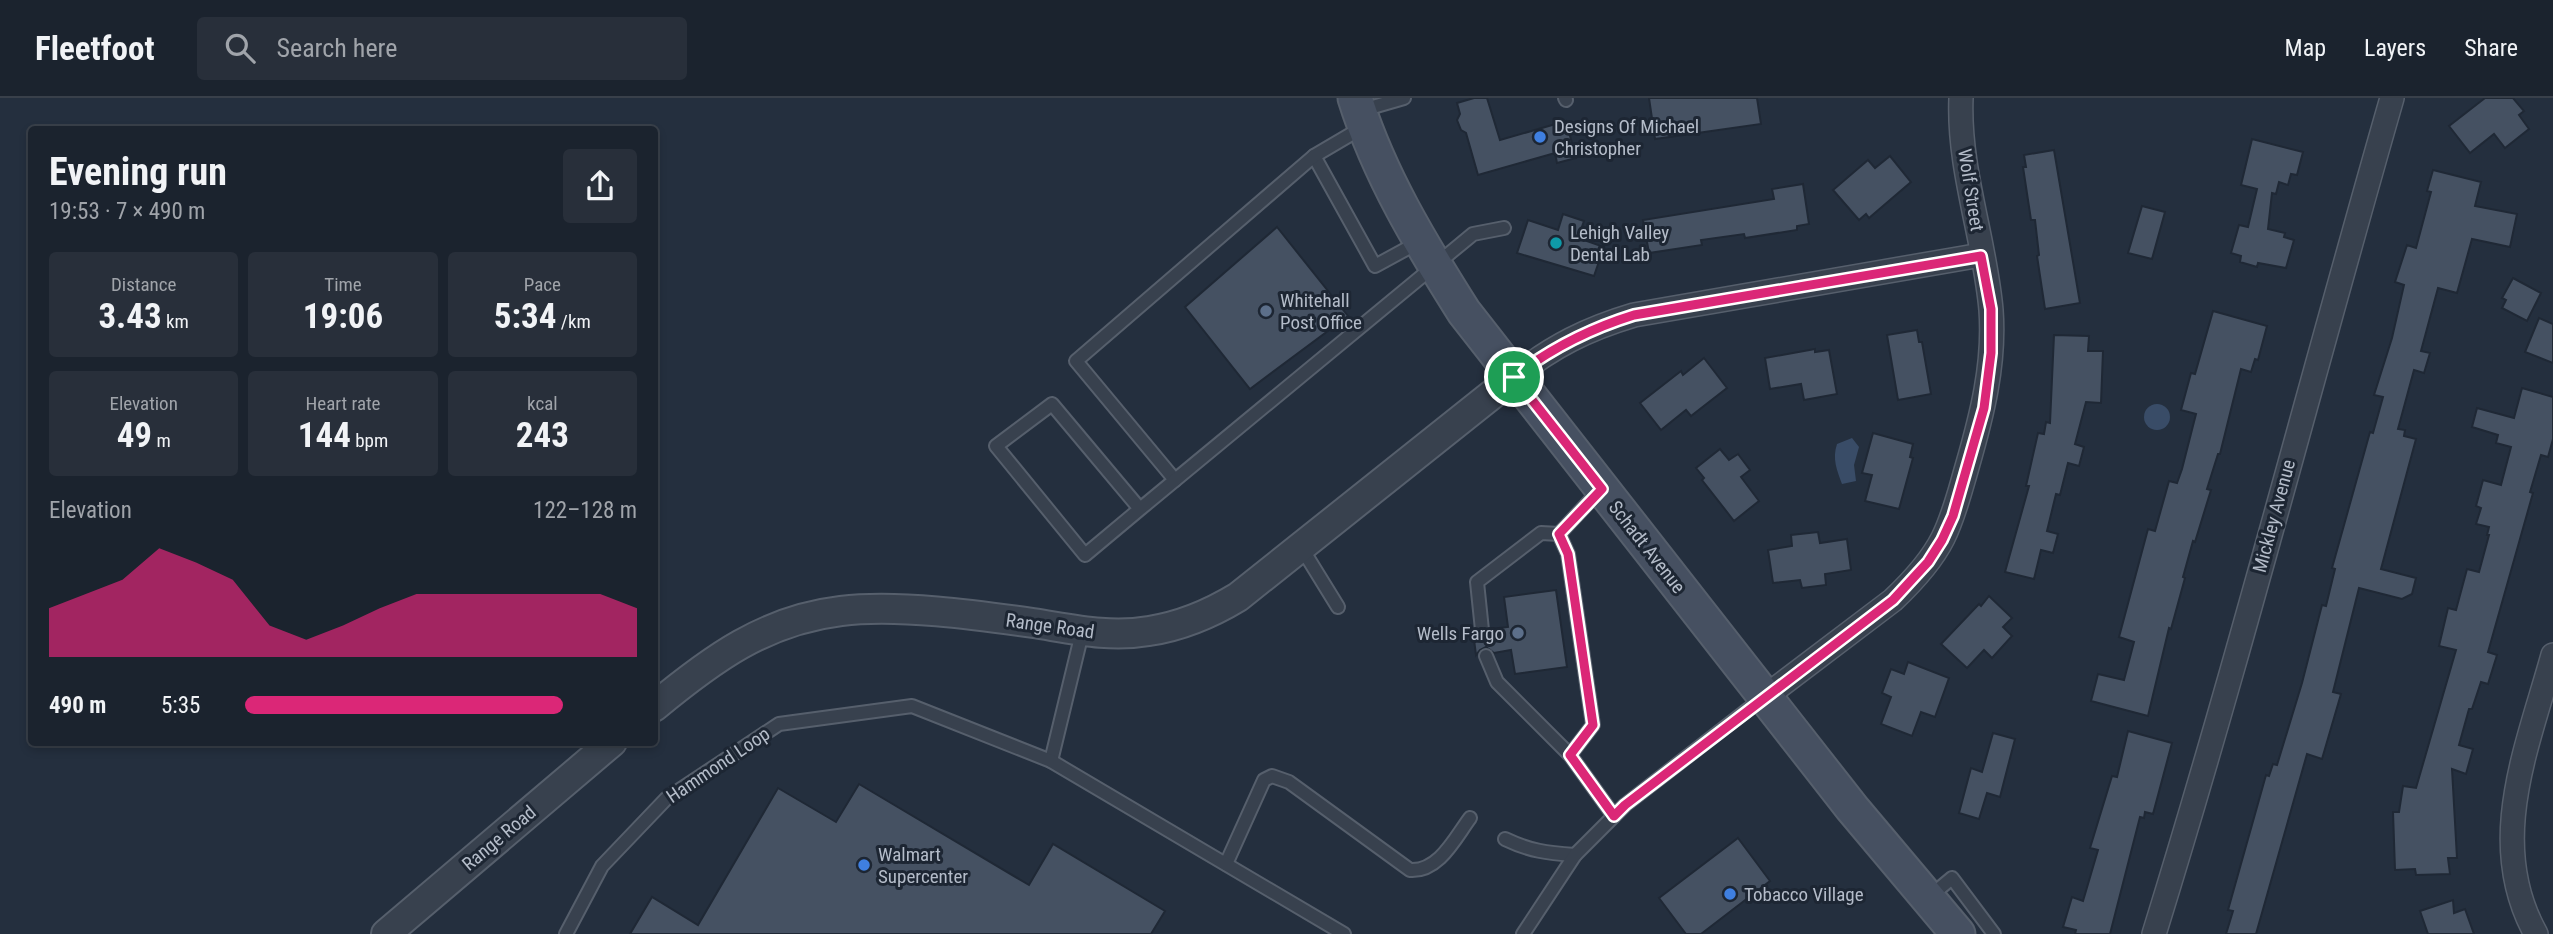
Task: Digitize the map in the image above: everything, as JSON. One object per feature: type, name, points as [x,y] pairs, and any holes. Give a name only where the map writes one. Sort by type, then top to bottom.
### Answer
[{"type":"main road","name":"Schadt Avenue","points":[[1359,112],[1392,191],[1427,254],[1464,312],[1852,808],[1958,934]]},
{"type":"street","name":"Wolf Street","points":[[1765,697],[1893,600],[1928,562],[1953,516],[1984,408],[1991,353],[1991,309],[1964,153],[1961,98]]},
{"type":"street","name":"Mickley Avenue","points":[[2154,934],[2206,767],[2392,98]]},
{"type":"street","points":[[1514,377],[1566,341],[1600,325],[1634,315],[1981,256]]},
{"type":"street","name":"Range Road","points":[[658,704],[703,666],[736,645],[773,628],[840,611],[880,608],[971,616],[1033,623],[1082,633],[1147,632],[1184,624],[1238,597],[1514,377]]},
{"type":"street","points":[[2536,934],[2519,895],[2512,860],[2511,825],[2514,797],[2553,654]]},
{"type":"street","name":"Range Road","points":[[394,931],[607,746]]},
{"type":"lane","points":[[1175,480],[1076,361],[1314,156],[1359,112],[1404,98]]},
{"type":"lane","points":[[1314,156],[1375,266],[1427,254],[1473,234],[1504,228]]},
{"type":"lane","points":[[1140,509],[1052,404],[996,446],[1085,555],[1175,480],[1427,254]]},
{"type":"lane","points":[[1482,630],[1477,582],[1541,533],[1559,534],[1602,489]]},
{"type":"lane","points":[[1559,534],[1568,554],[1593,725],[1570,755]]},
{"type":"lane","points":[[1301,547],[1338,607]]},
{"type":"lane","points":[[1051,761],[1082,633]]},
{"type":"lane","points":[[1486,656],[1497,681],[1570,755],[1614,816]]},
{"type":"lane","points":[[1523,934],[1575,855],[1614,816],[1765,697]]},
{"type":"lane","name":"Hammond Loop","points":[[566,934],[602,866],[666,799],[779,724],[912,706],[1051,761],[1344,934]]},
{"type":"lane","points":[[1226,864],[1265,780],[1272,776],[1289,782],[1410,870],[1420,871],[1437,862],[1470,818]]},
{"type":"lane","points":[[1505,839],[1539,852],[1575,855]]},
{"type":"lane","points":[[1928,898],[1952,878],[1994,934]]},
{"type":"water","points":[[2157,404],[2166,408],[2170,417],[2166,426],[2157,430],[2148,426],[2144,417],[2148,408]]},
{"type":"water","points":[[1852,438],[1859,447],[1854,465],[1856,481],[1842,484],[1836,464],[1837,444]]},
{"type":"building","name":"Designs Of Michael Christopher","points":[[1474,98],[1487,98],[1500,140],[1566,121],[1576,158],[1557,163],[1555,153],[1478,175],[1466,133],[1461,130],[1457,120],[1460,114],[1457,103]]},
{"type":"building","points":[[1649,98],[1757,98],[1761,124],[1655,139]]},
{"type":"building","points":[[2485,98],[2513,98],[2524,111],[2519,115],[2529,129],[2505,148],[2494,134],[2470,153],[2449,126]]},
{"type":"building","points":[[2252,139],[2303,152],[2297,175],[2291,174],[2288,185],[2279,182],[2276,194],[2272,193],[2268,229],[2285,233],[2284,237],[2294,240],[2286,268],[2258,263],[2257,267],[2240,262],[2241,256],[2231,253],[2239,225],[2248,227],[2257,189],[2241,185]]},
{"type":"building","points":[[2054,150],[2080,303],[2045,309],[2035,220],[2031,220],[2023,167],[2026,167],[2024,155]]},
{"type":"building","points":[[1890,156],[1911,182],[1869,218],[1866,214],[1859,220],[1833,190],[1868,160],[1875,168]]},
{"type":"building","points":[[2433,170],[2481,182],[2475,206],[2517,214],[2510,247],[2472,239],[2457,293],[2438,288],[2421,351],[2430,353],[2424,373],[2414,370],[2398,429],[2405,430],[2404,436],[2416,439],[2381,569],[2416,578],[2412,594],[2402,599],[2359,588],[2333,692],[2341,694],[2322,759],[2307,754],[2256,934],[2226,934],[2233,911],[2228,910],[2266,775],[2269,776],[2273,764],[2277,765],[2322,605],[2326,606],[2335,569],[2332,568],[2370,432],[2373,433],[2383,397],[2374,395],[2392,338],[2404,285],[2395,282],[2407,245],[2416,248],[2431,192],[2427,191]]},
{"type":"building","points":[[1803,184],[1809,224],[1797,226],[1797,230],[1745,238],[1744,234],[1701,240],[1702,245],[1649,253],[1643,220],[1774,199],[1772,189]]},
{"type":"building","points":[[2142,206],[2165,212],[2152,259],[2128,253]]},
{"type":"building","name":"Lehigh Valley Dental Lab","points":[[1563,214],[1584,221],[1578,238],[1604,247],[1594,276],[1517,253],[1528,220],[1558,230]]},
{"type":"building","name":"Whitehall Post Office","points":[[1277,227],[1348,316],[1250,389],[1185,307]]},
{"type":"building","points":[[2513,278],[2541,293],[2527,321],[2502,308],[2506,300],[2502,298]]},
{"type":"building","points":[[2213,311],[2267,326],[2258,360],[2255,359],[2251,372],[2241,369],[2220,454],[2207,489],[2211,490],[2195,542],[2193,541],[2171,629],[2169,628],[2148,716],[2091,701],[2098,674],[2124,680],[2134,642],[2119,637],[2148,529],[2155,531],[2169,481],[2177,483],[2182,469],[2196,414],[2181,410],[2191,373],[2195,374]]},
{"type":"building","points":[[2539,318],[2553,324],[2553,363],[2525,352]]},
{"type":"building","points":[[1917,330],[1919,342],[1922,342],[1931,394],[1898,400],[1887,335]]},
{"type":"building","points":[[2054,335],[2089,336],[2088,351],[2103,351],[2101,403],[2086,402],[2075,444],[2084,447],[2079,466],[2068,463],[2060,495],[2056,494],[2047,531],[2058,534],[2053,553],[2041,550],[2034,579],[2005,572],[2029,486],[2026,486],[2038,433],[2044,434],[2046,422],[2050,423]]},
{"type":"building","points":[[1815,349],[1815,352],[1829,350],[1837,394],[1804,400],[1801,384],[1770,389],[1765,358]]},
{"type":"building","points":[[1704,358],[1727,388],[1691,416],[1686,410],[1661,430],[1640,403],[1681,371],[1683,375]]},
{"type":"building","points":[[2522,388],[2553,397],[2553,439],[2548,457],[2541,455],[2530,492],[2533,493],[2488,652],[2497,655],[2488,684],[2481,682],[2472,709],[2469,709],[2459,745],[2473,749],[2466,774],[2452,769],[2457,858],[2448,858],[2450,874],[2416,875],[2415,869],[2395,870],[2393,812],[2399,812],[2403,786],[2416,788],[2456,650],[2439,646],[2448,608],[2456,610],[2467,569],[2479,572],[2489,535],[2489,527],[2476,524],[2481,508],[2476,506],[2483,480],[2501,485],[2511,447],[2496,443],[2498,435],[2472,427],[2477,408],[2514,418]]},
{"type":"building","points":[[1873,433],[1913,444],[1910,457],[1913,458],[1899,509],[1865,501],[1872,475],[1862,473]]},
{"type":"building","points":[[1720,449],[1729,460],[1738,454],[1750,470],[1741,477],[1759,501],[1734,521],[1702,480],[1704,478],[1696,468]]},
{"type":"building","points":[[1818,532],[1820,543],[1847,539],[1851,570],[1825,574],[1826,585],[1802,588],[1800,580],[1773,583],[1768,550],[1792,546],[1791,535]]},
{"type":"building","name":"Wells Fargo","points":[[1556,590],[1567,667],[1515,674],[1511,650],[1494,653],[1486,647],[1476,655],[1473,632],[1478,638],[1484,639],[1491,629],[1508,627],[1504,597]]},
{"type":"building","points":[[1989,596],[2012,618],[2003,627],[2012,636],[1992,658],[1984,650],[1967,668],[1941,644]]},
{"type":"building","points":[[1908,662],[1949,678],[1935,717],[1921,712],[1912,736],[1881,724],[1891,697],[1882,693],[1891,669],[1904,674]]},
{"type":"building","points":[[2128,731],[2172,743],[2153,814],[2145,812],[2144,818],[2140,817],[2110,934],[2075,934],[2076,930],[2063,927],[2072,897],[2083,901],[2098,850],[2090,848],[2112,776],[2117,777]]},
{"type":"building","points":[[1993,733],[2015,739],[2000,797],[1987,793],[1979,819],[1959,813],[1971,768],[1982,772]]},
{"type":"building","name":"Walmart Supercenter","points":[[859,784],[1029,885],[1053,844],[1165,911],[1151,934],[630,934],[652,897],[698,925],[778,788],[836,822]]},
{"type":"building","points":[[1738,838],[1770,881],[1701,934],[1686,934],[1659,898]]},
{"type":"building","points":[[2453,900],[2454,913],[2465,909],[2474,934],[2428,934],[2420,911]]},
{"type":"place","name":"Designs Of Michael Christopher","points":[[1540,137]]},
{"type":"place","name":"Lehigh Valley Dental Lab","points":[[1556,243]]},
{"type":"place","name":"Whitehall Post Office","points":[[1266,311]]},
{"type":"place","name":"Wells Fargo","points":[[1518,633]]},
{"type":"place","name":"Walmart Supercenter","points":[[864,865]]},
{"type":"place","name":"Tobacco Village","points":[[1730,894]]},
{"type":"route","points":[[1981,256],[1991,309],[1991,353],[1984,408],[1953,516],[1928,562],[1893,600],[1614,816],[1570,755],[1593,725],[1568,554],[1559,534],[1602,489],[1514,377],[1566,341],[1600,325],[1634,315],[1981,256]]}]
